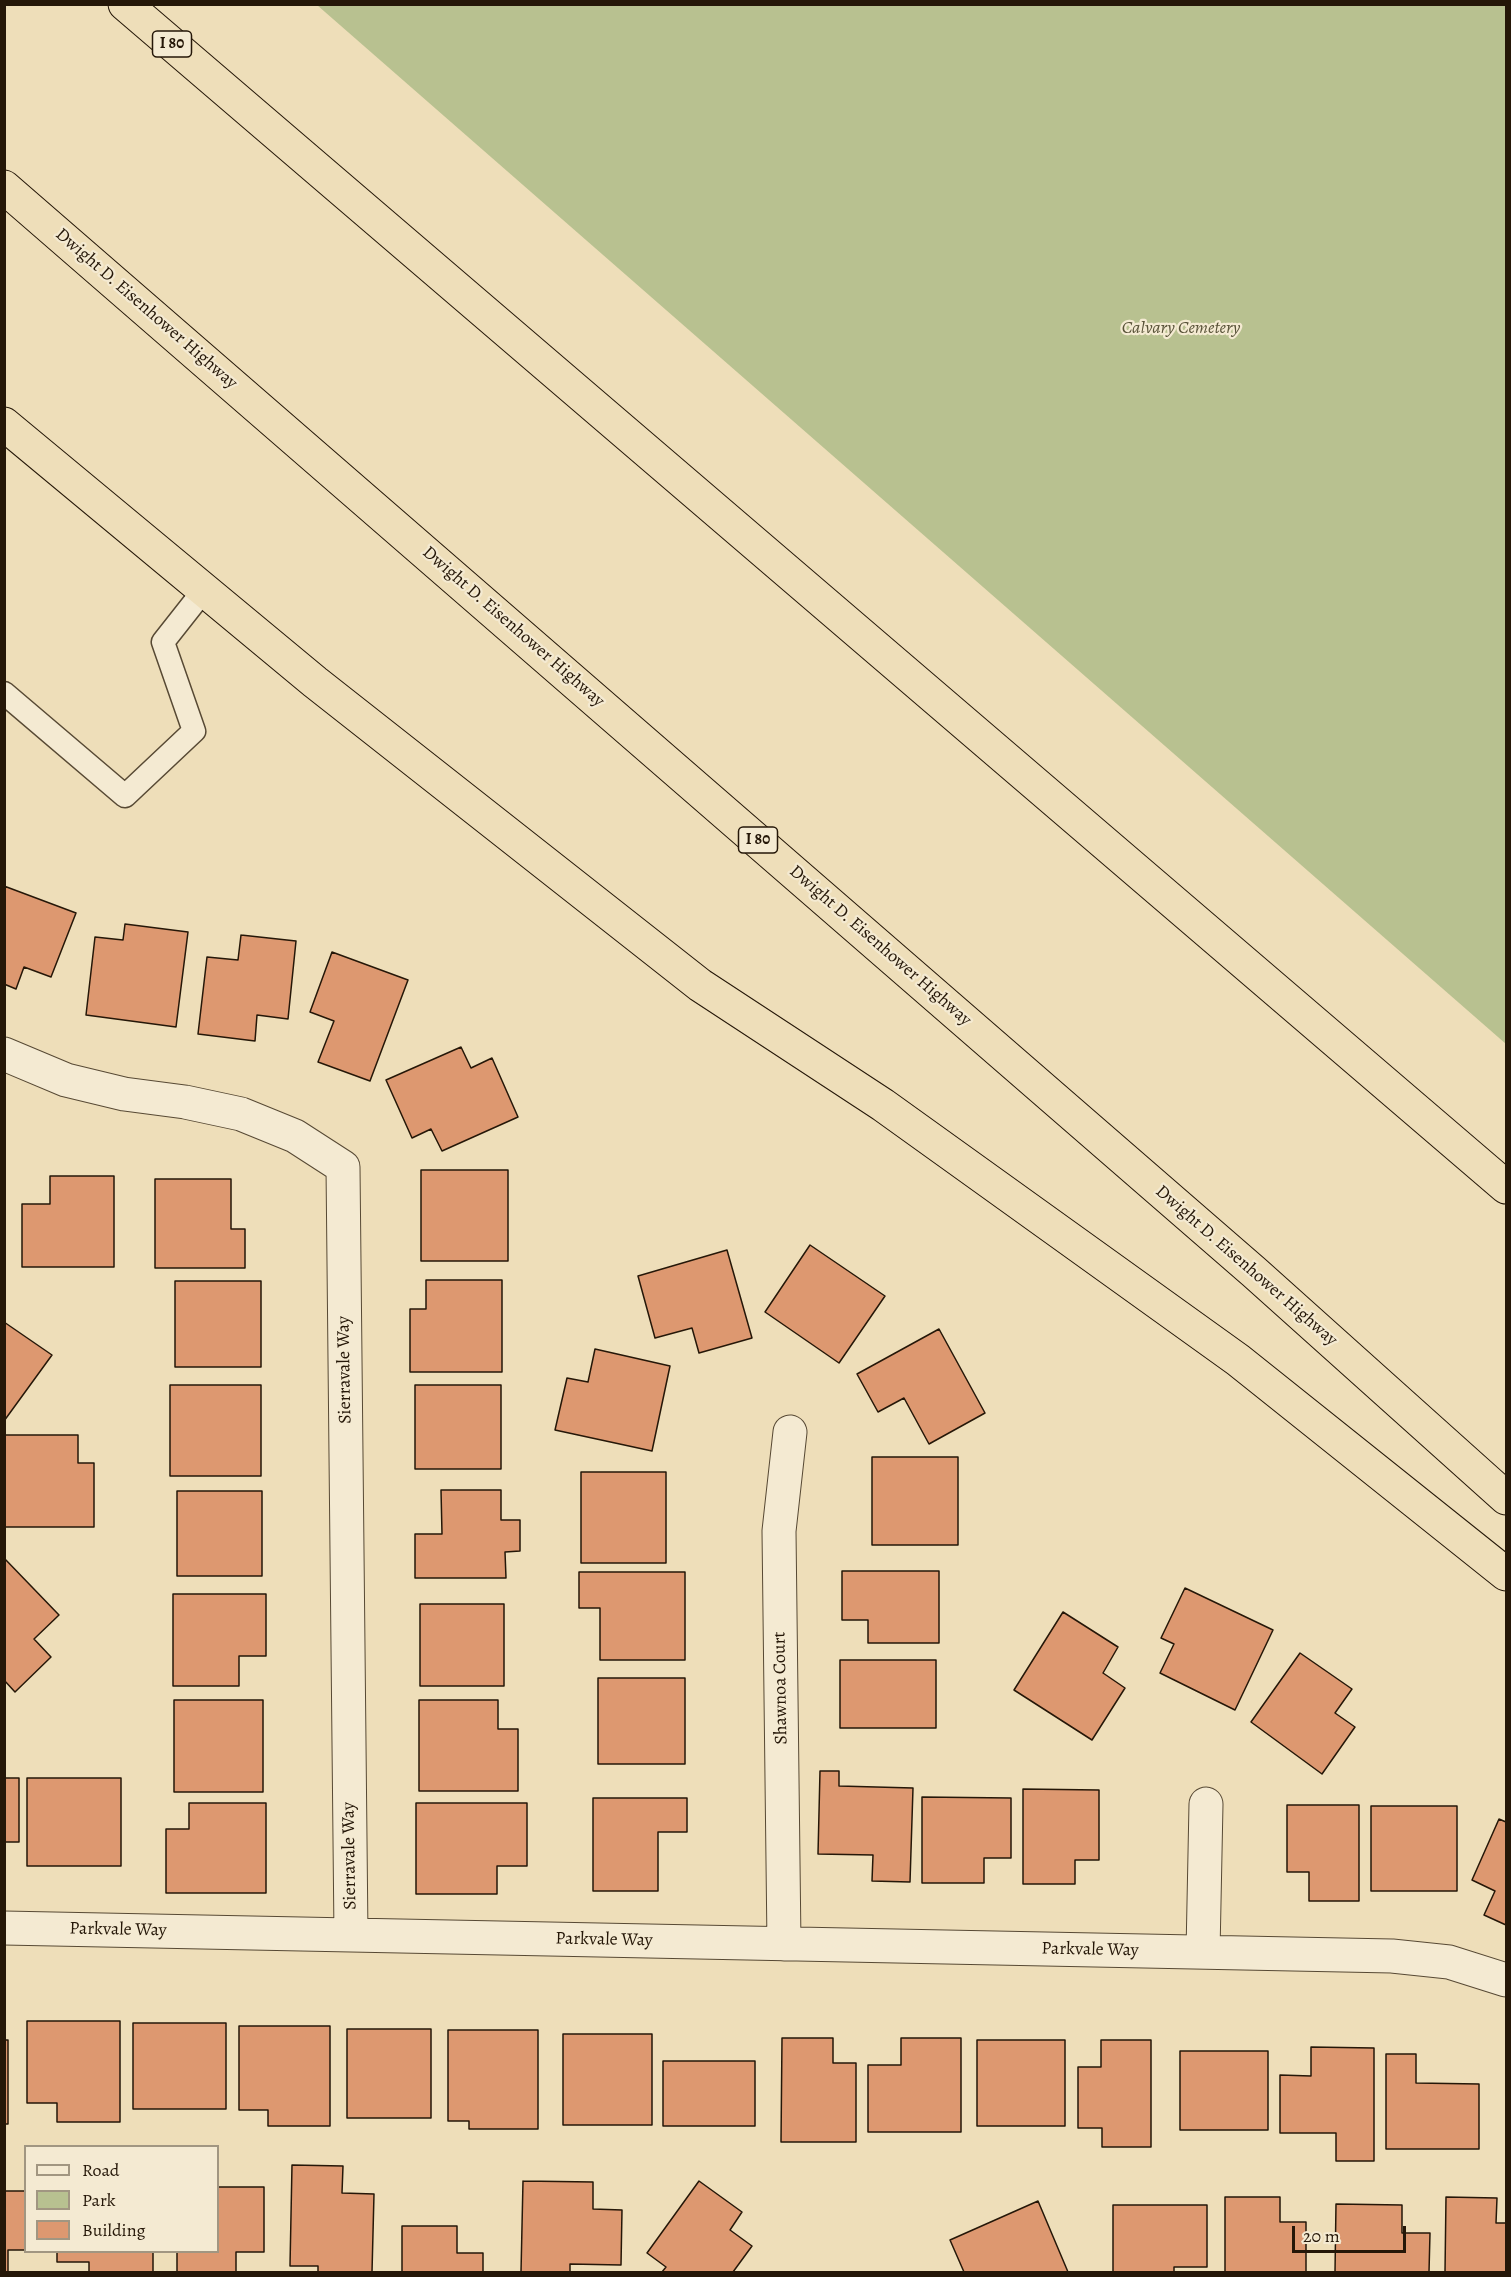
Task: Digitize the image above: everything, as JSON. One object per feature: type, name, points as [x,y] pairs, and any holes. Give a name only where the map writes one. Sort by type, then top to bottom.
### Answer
[{"type":"highway","name":"I 80","points":[[125,4],[1506,1187]]},
{"type":"highway","points":[[147,4],[218,84]]},
{"type":"highway","name":"Dwight D. Eisenhower Highway","points":[[4,187],[1254,1272],[1506,1498]]},
{"type":"highway","points":[[4,424],[315,682],[700,986],[883,1105],[1238,1360],[1506,1574]]},
{"type":"street","name":"Sierravale Way","points":[[4,1054],[66,1080],[124,1094],[185,1102],[241,1114],[295,1136],[343,1167],[351,1935]]},
{"type":"street","name":"Shawnoa Court","points":[[784,1944],[779,1531],[790,1432]]},
{"type":"street","points":[[1203,1952],[1206,1804]]},
{"type":"street","name":"Parkvale Way","points":[[4,1928],[1392,1956],[1449,1962],[1506,1980]]},
{"type":"lane","points":[[4,693],[125,796],[194,731],[163,642],[204,590]]},
{"type":"green space","name":"Calvary Cemetery","points":[[317,5],[1506,5],[1506,1044]]},
{"type":"building","points":[[4,886],[76,913],[51,977],[24,967],[16,989],[4,984]]},
{"type":"building","points":[[125,924],[188,932],[176,1027],[86,1015],[95,937],[123,940]]},
{"type":"building","points":[[241,935],[296,941],[288,1019],[257,1015],[255,1041],[198,1034],[207,957],[238,960]]},
{"type":"building","points":[[332,952],[408,980],[370,1081],[318,1062],[334,1021],[310,1012]]},
{"type":"building","points":[[461,1047],[471,1068],[492,1058],[518,1117],[442,1151],[431,1129],[412,1138],[386,1080]]},
{"type":"building","points":[[421,1170],[508,1170],[508,1261],[421,1261]]},
{"type":"building","points":[[50,1176],[114,1176],[114,1267],[22,1267],[22,1204],[50,1204]]},
{"type":"building","points":[[155,1179],[231,1179],[231,1229],[245,1229],[245,1268],[155,1268]]},
{"type":"building","points":[[810,1245],[885,1296],[839,1363],[765,1312]]},
{"type":"building","points":[[727,1250],[752,1338],[699,1353],[692,1328],[655,1338],[638,1276]]},
{"type":"building","points":[[426,1280],[502,1280],[502,1372],[410,1372],[410,1309],[426,1309]]},
{"type":"building","points":[[175,1281],[261,1281],[261,1367],[175,1367]]},
{"type":"building","points":[[4,1322],[52,1355],[4,1421]]},
{"type":"building","points":[[939,1329],[985,1413],[929,1444],[904,1398],[878,1412],[857,1374]]},
{"type":"building","points":[[595,1349],[670,1366],[652,1451],[555,1430],[567,1378],[588,1382]]},
{"type":"building","points":[[170,1385],[261,1385],[261,1476],[170,1476]]},
{"type":"building","points":[[415,1385],[501,1385],[501,1469],[415,1469]]},
{"type":"building","points":[[4,1435],[78,1435],[78,1463],[94,1463],[94,1527],[4,1527]]},
{"type":"building","points":[[872,1457],[958,1457],[958,1545],[872,1545]]},
{"type":"building","points":[[581,1472],[666,1472],[666,1563],[581,1563]]},
{"type":"building","points":[[441,1490],[501,1490],[501,1520],[520,1520],[520,1551],[505,1552],[506,1578],[415,1578],[415,1534],[442,1534]]},
{"type":"building","points":[[177,1491],[262,1491],[262,1576],[177,1576]]},
{"type":"building","points":[[4,1558],[59,1615],[34,1639],[51,1657],[15,1692],[4,1680]]},
{"type":"building","points":[[842,1571],[939,1571],[939,1643],[868,1643],[868,1620],[842,1620]]},
{"type":"building","points":[[579,1572],[685,1572],[685,1660],[600,1660],[600,1608],[579,1608]]},
{"type":"building","points":[[1185,1588],[1273,1630],[1235,1710],[1160,1673],[1174,1644],[1161,1638]]},
{"type":"building","points":[[173,1594],[266,1594],[266,1656],[239,1656],[239,1686],[173,1686]]},
{"type":"building","points":[[420,1604],[504,1604],[504,1686],[420,1686]]},
{"type":"building","points":[[1063,1612],[1118,1647],[1103,1673],[1125,1688],[1092,1740],[1014,1690]]},
{"type":"building","points":[[1300,1653],[1352,1689],[1335,1713],[1355,1727],[1322,1774],[1251,1722]]},
{"type":"building","points":[[840,1660],[936,1660],[936,1728],[840,1728]]},
{"type":"building","points":[[598,1678],[685,1678],[685,1764],[598,1764]]},
{"type":"building","points":[[174,1700],[263,1700],[263,1792],[174,1792]]},
{"type":"building","points":[[419,1700],[498,1700],[498,1729],[518,1729],[518,1791],[419,1791]]},
{"type":"building","points":[[820,1771],[839,1771],[839,1786],[913,1788],[910,1882],[872,1881],[873,1855],[818,1854]]},
{"type":"building","points":[[4,1778],[19,1778],[19,1842],[4,1842]]},
{"type":"building","points":[[27,1778],[121,1778],[121,1866],[27,1866]]},
{"type":"building","points":[[1023,1789],[1099,1790],[1099,1860],[1075,1860],[1075,1884],[1023,1884]]},
{"type":"building","points":[[922,1797],[1011,1798],[1011,1858],[984,1858],[984,1883],[922,1883]]},
{"type":"building","points":[[593,1798],[687,1798],[687,1832],[658,1832],[658,1891],[593,1891]]},
{"type":"building","points":[[189,1803],[266,1803],[266,1893],[166,1893],[166,1829],[189,1829]]},
{"type":"building","points":[[416,1803],[527,1803],[527,1866],[497,1866],[497,1894],[416,1894]]},
{"type":"building","points":[[1287,1805],[1359,1805],[1359,1901],[1309,1901],[1309,1872],[1287,1872]]},
{"type":"building","points":[[1371,1806],[1457,1806],[1457,1891],[1371,1891]]},
{"type":"building","points":[[1499,1819],[1506,1822],[1506,1925],[1484,1915],[1495,1891],[1472,1880]]},
{"type":"building","points":[[27,2021],[120,2021],[120,2122],[57,2122],[57,2103],[27,2103]]},
{"type":"building","points":[[133,2023],[226,2023],[226,2109],[133,2109]]},
{"type":"building","points":[[239,2026],[330,2026],[330,2126],[268,2126],[268,2110],[239,2110]]},
{"type":"building","points":[[347,2029],[431,2029],[431,2118],[347,2118]]},
{"type":"building","points":[[448,2030],[538,2030],[538,2129],[469,2129],[469,2121],[448,2121]]},
{"type":"building","points":[[563,2034],[652,2034],[652,2125],[563,2125]]},
{"type":"building","points":[[782,2038],[833,2038],[833,2063],[856,2063],[856,2142],[781,2142]]},
{"type":"building","points":[[901,2038],[961,2038],[961,2132],[868,2132],[868,2065],[901,2065]]},
{"type":"building","points":[[4,2040],[8,2040],[8,2124],[4,2124]]},
{"type":"building","points":[[977,2040],[1065,2040],[1065,2126],[977,2126]]},
{"type":"building","points":[[1101,2040],[1151,2040],[1151,2147],[1102,2147],[1102,2128],[1078,2128],[1078,2067],[1101,2067]]},
{"type":"building","points":[[1311,2047],[1374,2048],[1374,2161],[1336,2161],[1336,2133],[1280,2133],[1280,2075],[1311,2076]]},
{"type":"building","points":[[1180,2051],[1268,2051],[1268,2130],[1180,2130]]},
{"type":"building","points":[[1386,2054],[1416,2054],[1416,2083],[1479,2084],[1479,2149],[1386,2149]]},
{"type":"building","points":[[663,2061],[755,2061],[755,2126],[663,2126]]},
{"type":"building","points":[[292,2165],[343,2166],[342,2193],[374,2194],[372,2272],[318,2272],[318,2266],[290,2266]]},
{"type":"building","points":[[523,2181],[593,2182],[593,2209],[622,2210],[621,2265],[570,2264],[570,2272],[521,2272]]},
{"type":"building","points":[[699,2181],[742,2212],[730,2230],[752,2246],[733,2272],[662,2272],[666,2267],[647,2253]]},
{"type":"building","points":[[219,2187],[264,2187],[264,2252],[236,2252],[236,2272],[177,2272],[177,2253],[219,2253]]},
{"type":"building","points":[[4,2191],[24,2191],[24,2250],[8,2250],[8,2272],[4,2272]]},
{"type":"building","points":[[1225,2197],[1280,2197],[1280,2222],[1306,2222],[1306,2272],[1225,2272]]},
{"type":"building","points":[[1446,2197],[1497,2198],[1496,2223],[1506,2223],[1506,2272],[1445,2272]]},
{"type":"building","points":[[1038,2201],[1068,2272],[964,2272],[950,2240]]},
{"type":"building","points":[[1336,2204],[1402,2205],[1402,2233],[1430,2233],[1429,2272],[1335,2272]]},
{"type":"building","points":[[1113,2205],[1207,2205],[1207,2267],[1174,2267],[1174,2272],[1113,2272]]},
{"type":"building","points":[[402,2226],[457,2226],[457,2253],[483,2253],[483,2272],[402,2272]]},
{"type":"building","points":[[57,2253],[153,2253],[153,2272],[89,2272],[89,2262],[57,2262]]}]
